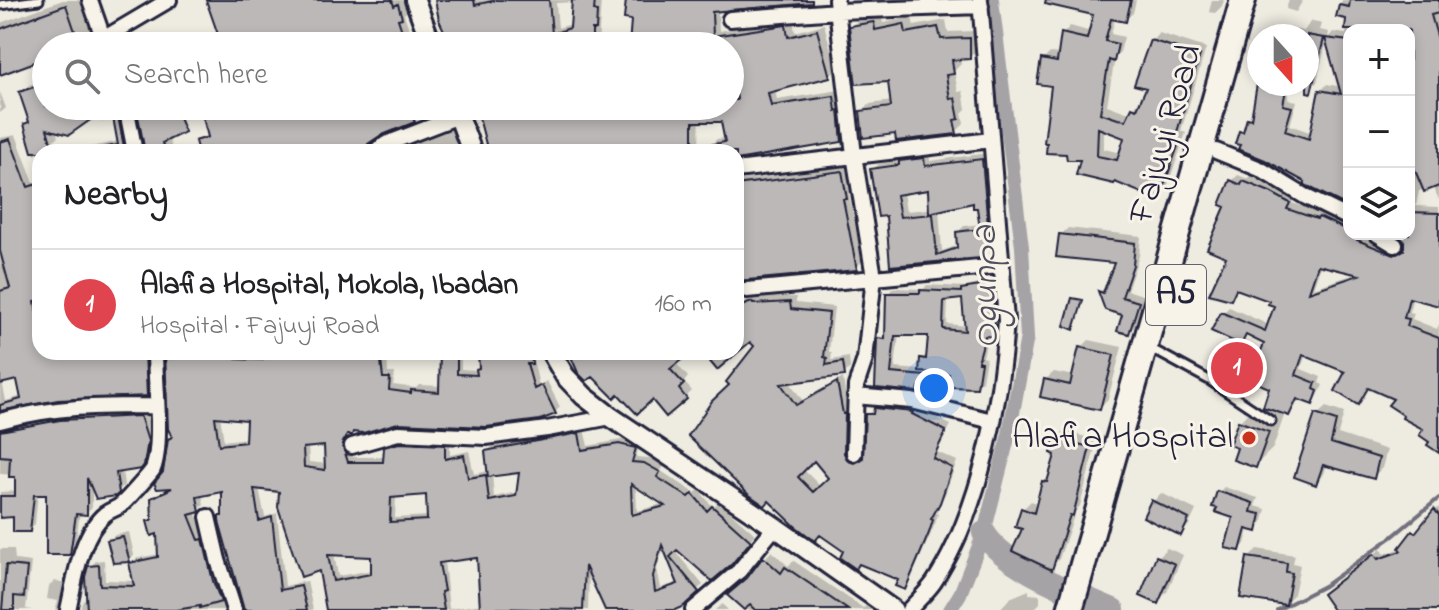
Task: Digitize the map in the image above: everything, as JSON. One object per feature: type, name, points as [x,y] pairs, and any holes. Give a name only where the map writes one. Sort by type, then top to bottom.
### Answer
[{"type":"highway","name":"Fajuyi Road","points":[[1081,601],[1152,349],[1243,0]]},
{"type":"highway","name":"Fajuyi Road","points":[[1152,349],[1216,151],[1259,0]]},
{"type":"street","points":[[90,0],[101,32]]},
{"type":"street","points":[[120,32],[169,0]]},
{"type":"street","points":[[415,0],[427,32]]},
{"type":"street","points":[[730,19],[837,6],[981,3],[1006,320],[1004,365],[977,483],[955,542],[932,584],[909,610]]},
{"type":"street","points":[[837,6],[854,155],[874,277],[865,359],[855,396],[854,453]]},
{"type":"street","points":[[129,120],[133,144]]},
{"type":"street","points":[[386,144],[438,120]]},
{"type":"street","points":[[460,120],[469,144]]},
{"type":"street","points":[[744,169],[991,140]]},
{"type":"street","points":[[1216,151],[1260,169],[1343,215]]},
{"type":"street","points":[[1387,240],[1395,245]]},
{"type":"street","points":[[747,290],[1000,266]]},
{"type":"street","points":[[68,610],[85,546],[94,528],[106,512],[119,508],[152,472],[156,450],[155,360]]},
{"type":"street","points":[[556,360],[565,376],[584,396],[611,417],[893,610]]},
{"type":"street","points":[[855,396],[936,405],[992,421]]},
{"type":"street","points":[[0,421],[39,410],[156,406]]},
{"type":"street","points":[[352,446],[398,433],[486,437],[611,417]]},
{"type":"street","points":[[208,517],[234,610]]},
{"type":"street","points":[[693,610],[739,571],[775,527]]},
{"type":"lane","points":[[0,5],[39,0]]},
{"type":"lane","points":[[1152,349],[1209,380],[1271,421]]},
{"type":"building","points":[[206,0],[392,0],[394,6],[398,4],[402,18],[398,19],[402,32],[217,32]]},
{"type":"building","points":[[435,0],[474,0],[475,5],[496,0],[549,0],[552,32],[445,32]]},
{"type":"building","points":[[572,0],[595,0],[596,30],[558,32],[570,28]]},
{"type":"building","points":[[626,0],[812,0],[812,3],[712,12],[713,32],[630,32],[631,20],[624,19]]},
{"type":"building","points":[[1046,0],[1131,0],[1126,22],[1111,19],[1105,41],[1118,44],[1114,62],[1109,60],[1100,113],[1118,119],[1126,120],[1132,107],[1137,109],[1146,88],[1134,85],[1150,40],[1200,55],[1175,139],[1180,140],[1159,200],[1115,182],[1076,175],[1080,160],[1067,160],[1066,154],[1046,153],[1047,143],[1044,143],[1051,86],[1037,84],[1041,59],[1057,62],[1061,33],[1087,39],[1093,15],[1045,4]],"holes":[[[1098,128],[1124,138],[1117,160],[1097,156]]]},
{"type":"building","points":[[1350,0],[1439,0],[1439,13],[1431,15],[1439,43],[1439,186],[1424,192],[1415,170],[1415,24],[1346,24],[1346,19],[1336,17],[1339,5],[1349,7]]},
{"type":"building","points":[[66,5],[75,32],[32,32],[32,63],[0,75],[0,29]]},
{"type":"building","points":[[874,22],[875,30],[904,24],[906,33],[938,27],[941,39],[970,38],[970,59],[952,60],[954,74],[946,75],[950,99],[955,98],[959,119],[954,120],[957,134],[896,141],[895,134],[863,138],[860,111],[891,107],[888,82],[856,84],[849,26]]},
{"type":"building","points":[[786,25],[788,37],[817,30],[830,77],[768,93],[771,106],[834,96],[836,111],[839,110],[842,142],[744,159],[744,144],[714,144],[725,142],[721,122],[693,122],[693,144],[486,144],[480,120],[744,120],[744,32],[740,32]]},
{"type":"building","points":[[1319,37],[1324,38],[1319,59]]},
{"type":"building","points":[[1325,38],[1343,40],[1343,204],[1265,160],[1238,149],[1240,145],[1235,144],[1247,118],[1251,119],[1255,96],[1285,96],[1283,105],[1292,107],[1285,131],[1309,139],[1319,90],[1341,94]]},
{"type":"building","points":[[32,88],[32,120],[90,120],[69,135],[47,129],[51,144],[32,144],[32,152],[24,124],[29,122],[19,92]]},
{"type":"building","points":[[114,120],[119,120],[123,144],[118,144]]},
{"type":"building","points":[[139,120],[180,120],[185,132],[162,144],[143,144]]},
{"type":"building","points":[[204,120],[415,122],[368,144],[196,144],[195,141],[208,137]]},
{"type":"building","points":[[10,139],[28,187],[32,186],[32,360],[145,360],[147,396],[58,400],[0,411],[0,405],[21,399],[17,380],[0,384],[0,291],[10,288],[0,251],[0,142]]},
{"type":"building","points":[[924,158],[925,166],[982,159],[990,248],[981,250],[981,258],[890,266],[886,216],[878,217],[870,169],[899,165],[899,161]],"holes":[[[928,190],[929,213],[973,203],[973,208],[977,208],[980,229],[956,232],[957,248],[937,255],[933,214],[900,217],[896,195]]]},
{"type":"building","points":[[842,171],[847,199],[843,199],[857,270],[744,280],[744,184]]},
{"type":"building","points":[[1230,180],[1241,185],[1243,181],[1290,203],[1287,209],[1317,219],[1319,217],[1343,228],[1343,240],[1357,240],[1394,255],[1404,250],[1403,240],[1415,240],[1415,212],[1439,213],[1439,306],[1409,298],[1404,318],[1409,319],[1407,326],[1439,338],[1439,453],[1419,435],[1423,429],[1402,418],[1403,415],[1388,405],[1393,399],[1368,388],[1358,405],[1335,391],[1345,372],[1303,355],[1296,375],[1316,383],[1314,389],[1318,391],[1313,405],[1297,399],[1289,416],[1263,407],[1269,388],[1248,379],[1264,344],[1246,335],[1241,345],[1211,331],[1221,312],[1265,331],[1274,306],[1268,304],[1269,301],[1236,289],[1231,300],[1209,294],[1226,257],[1207,249],[1225,207],[1220,205]],"holes":[[[1318,265],[1359,275],[1309,292]]]},
{"type":"building","points":[[1059,234],[1135,243],[1133,265],[1122,297],[1139,302],[1129,334],[1117,331],[1122,315],[1105,310],[1098,291],[1103,293],[1114,263],[1056,257]]},
{"type":"building","points":[[993,284],[995,337],[985,336],[978,362],[981,362],[977,388],[949,387],[949,374],[919,372],[920,358],[926,359],[928,336],[895,336],[891,373],[926,376],[924,387],[919,387],[918,392],[875,388],[877,338],[885,339],[886,293],[920,293],[920,290],[961,292],[961,289]],"holes":[[[962,299],[965,331],[943,329],[944,301]]]},
{"type":"building","points":[[1072,298],[1083,300],[1074,330],[1064,326]]},
{"type":"building","points":[[752,302],[790,302],[791,309],[829,313],[824,357],[827,358],[826,365],[843,362],[845,376],[781,384],[796,405],[837,382],[845,414],[844,453],[848,461],[854,463],[863,458],[865,414],[873,414],[874,408],[913,412],[946,431],[933,458],[952,468],[905,590],[895,586],[898,580],[859,564],[856,569],[840,558],[843,551],[820,535],[815,541],[769,501],[765,506],[748,494],[688,436],[712,401],[729,385],[726,382],[754,346],[750,342],[744,347],[744,305]],"holes":[[[814,461],[828,478],[813,492],[798,477]]]},
{"type":"building","points":[[1079,347],[1114,355],[1100,410],[1040,397],[1044,379],[1070,385]]},
{"type":"building","points":[[165,360],[381,360],[383,378],[390,378],[389,390],[411,393],[411,390],[439,392],[440,360],[457,360],[457,374],[477,375],[478,360],[532,360],[532,364],[527,364],[534,389],[542,385],[556,414],[540,420],[486,427],[398,423],[363,433],[353,432],[342,444],[348,462],[383,462],[384,447],[399,443],[445,445],[445,459],[464,455],[468,478],[486,475],[489,501],[516,496],[519,473],[488,477],[485,451],[579,433],[582,450],[619,444],[636,448],[632,462],[644,463],[660,472],[657,477],[688,497],[693,494],[707,511],[712,506],[751,541],[732,564],[712,581],[677,550],[670,557],[699,592],[675,610],[605,610],[585,566],[583,610],[480,608],[477,558],[439,563],[444,610],[326,610],[319,571],[301,577],[278,507],[279,492],[254,489],[259,521],[272,517],[280,590],[301,586],[307,610],[244,610],[219,521],[219,516],[222,516],[222,492],[197,497],[200,512],[189,515],[199,540],[203,539],[221,602],[176,610],[87,610],[85,577],[88,566],[99,565],[100,585],[134,586],[129,563],[158,557],[157,534],[151,536],[147,521],[152,520],[151,498],[172,488],[157,489],[154,483],[163,472],[168,439],[172,437],[168,429]],"holes":[[[215,417],[246,420],[245,442],[219,445]],[[324,446],[325,470],[304,467],[303,448]],[[631,484],[665,506],[632,515]],[[426,495],[427,520],[390,522],[391,498]],[[662,545],[678,584],[655,592],[653,576]],[[328,555],[371,557],[371,574],[333,581]]]},
{"type":"building","points":[[572,360],[681,360],[670,369],[684,384],[679,389],[687,399],[666,417],[652,400],[637,414],[618,394],[614,398],[593,377],[586,381]]},
{"type":"building","points":[[709,360],[729,360],[717,370]]},
{"type":"building","points":[[1315,414],[1336,421],[1331,443],[1379,458],[1374,479],[1323,465],[1316,485],[1294,477]]},
{"type":"building","points":[[140,416],[148,441],[144,465],[141,469],[116,473],[119,493],[116,496],[96,499],[87,478],[87,515],[76,514],[70,555],[46,555],[46,495],[34,495],[30,532],[13,532],[13,517],[0,518],[0,496],[15,496],[15,477],[9,477],[10,457],[0,456],[0,431],[60,420]]},
{"type":"building","name":"Alafia Hospital","points":[[1238,421],[1269,432],[1256,468],[1233,460],[1237,448],[1229,445]]},
{"type":"building","points":[[1054,438],[1090,447],[1073,516],[1070,515],[1052,570],[1012,551],[1022,529],[1015,527],[1021,508],[1034,513],[1042,481],[1047,482],[1055,455],[1051,453]]},
{"type":"building","points":[[1217,491],[1253,503],[1251,512],[1261,514],[1257,532],[1246,529],[1240,551],[1225,548],[1233,518],[1215,512],[1217,508],[1212,507]]},
{"type":"building","points":[[1151,500],[1189,519],[1181,536],[1143,517]]},
{"type":"building","points":[[1434,509],[1439,515],[1439,610],[1333,610],[1322,594],[1374,554],[1378,559],[1401,551],[1399,548],[1412,531],[1415,533]]},
{"type":"building","points":[[123,537],[130,562],[113,563],[107,540]]},
{"type":"building","points":[[1156,556],[1175,564],[1158,604],[1140,596]]},
{"type":"building","points":[[763,557],[781,573],[785,567],[848,610],[755,610],[750,605],[744,610],[727,595],[747,578]]},
{"type":"building","points":[[1247,557],[1287,563],[1286,572],[1292,573],[1286,605],[1240,598]]},
{"type":"building","points":[[6,565],[27,567],[24,597],[14,596],[14,610],[2,610]]},
{"type":"waterway","name":"Ogunpa","points":[[950,610],[960,594],[984,533],[1009,434],[1027,337],[1022,247],[992,0]]},
{"type":"waterway","points":[[1277,610],[1324,586],[1392,537],[1439,498]]},
{"type":"waterway","points":[[984,533],[994,545],[1024,568],[1113,610]]},
{"type":"place","name":"Alafia Hospital, Mokola, Ibadan","points":[[1237,368]]},
{"type":"place","name":"Alafia Hospital","points":[[1249,438]]}]
